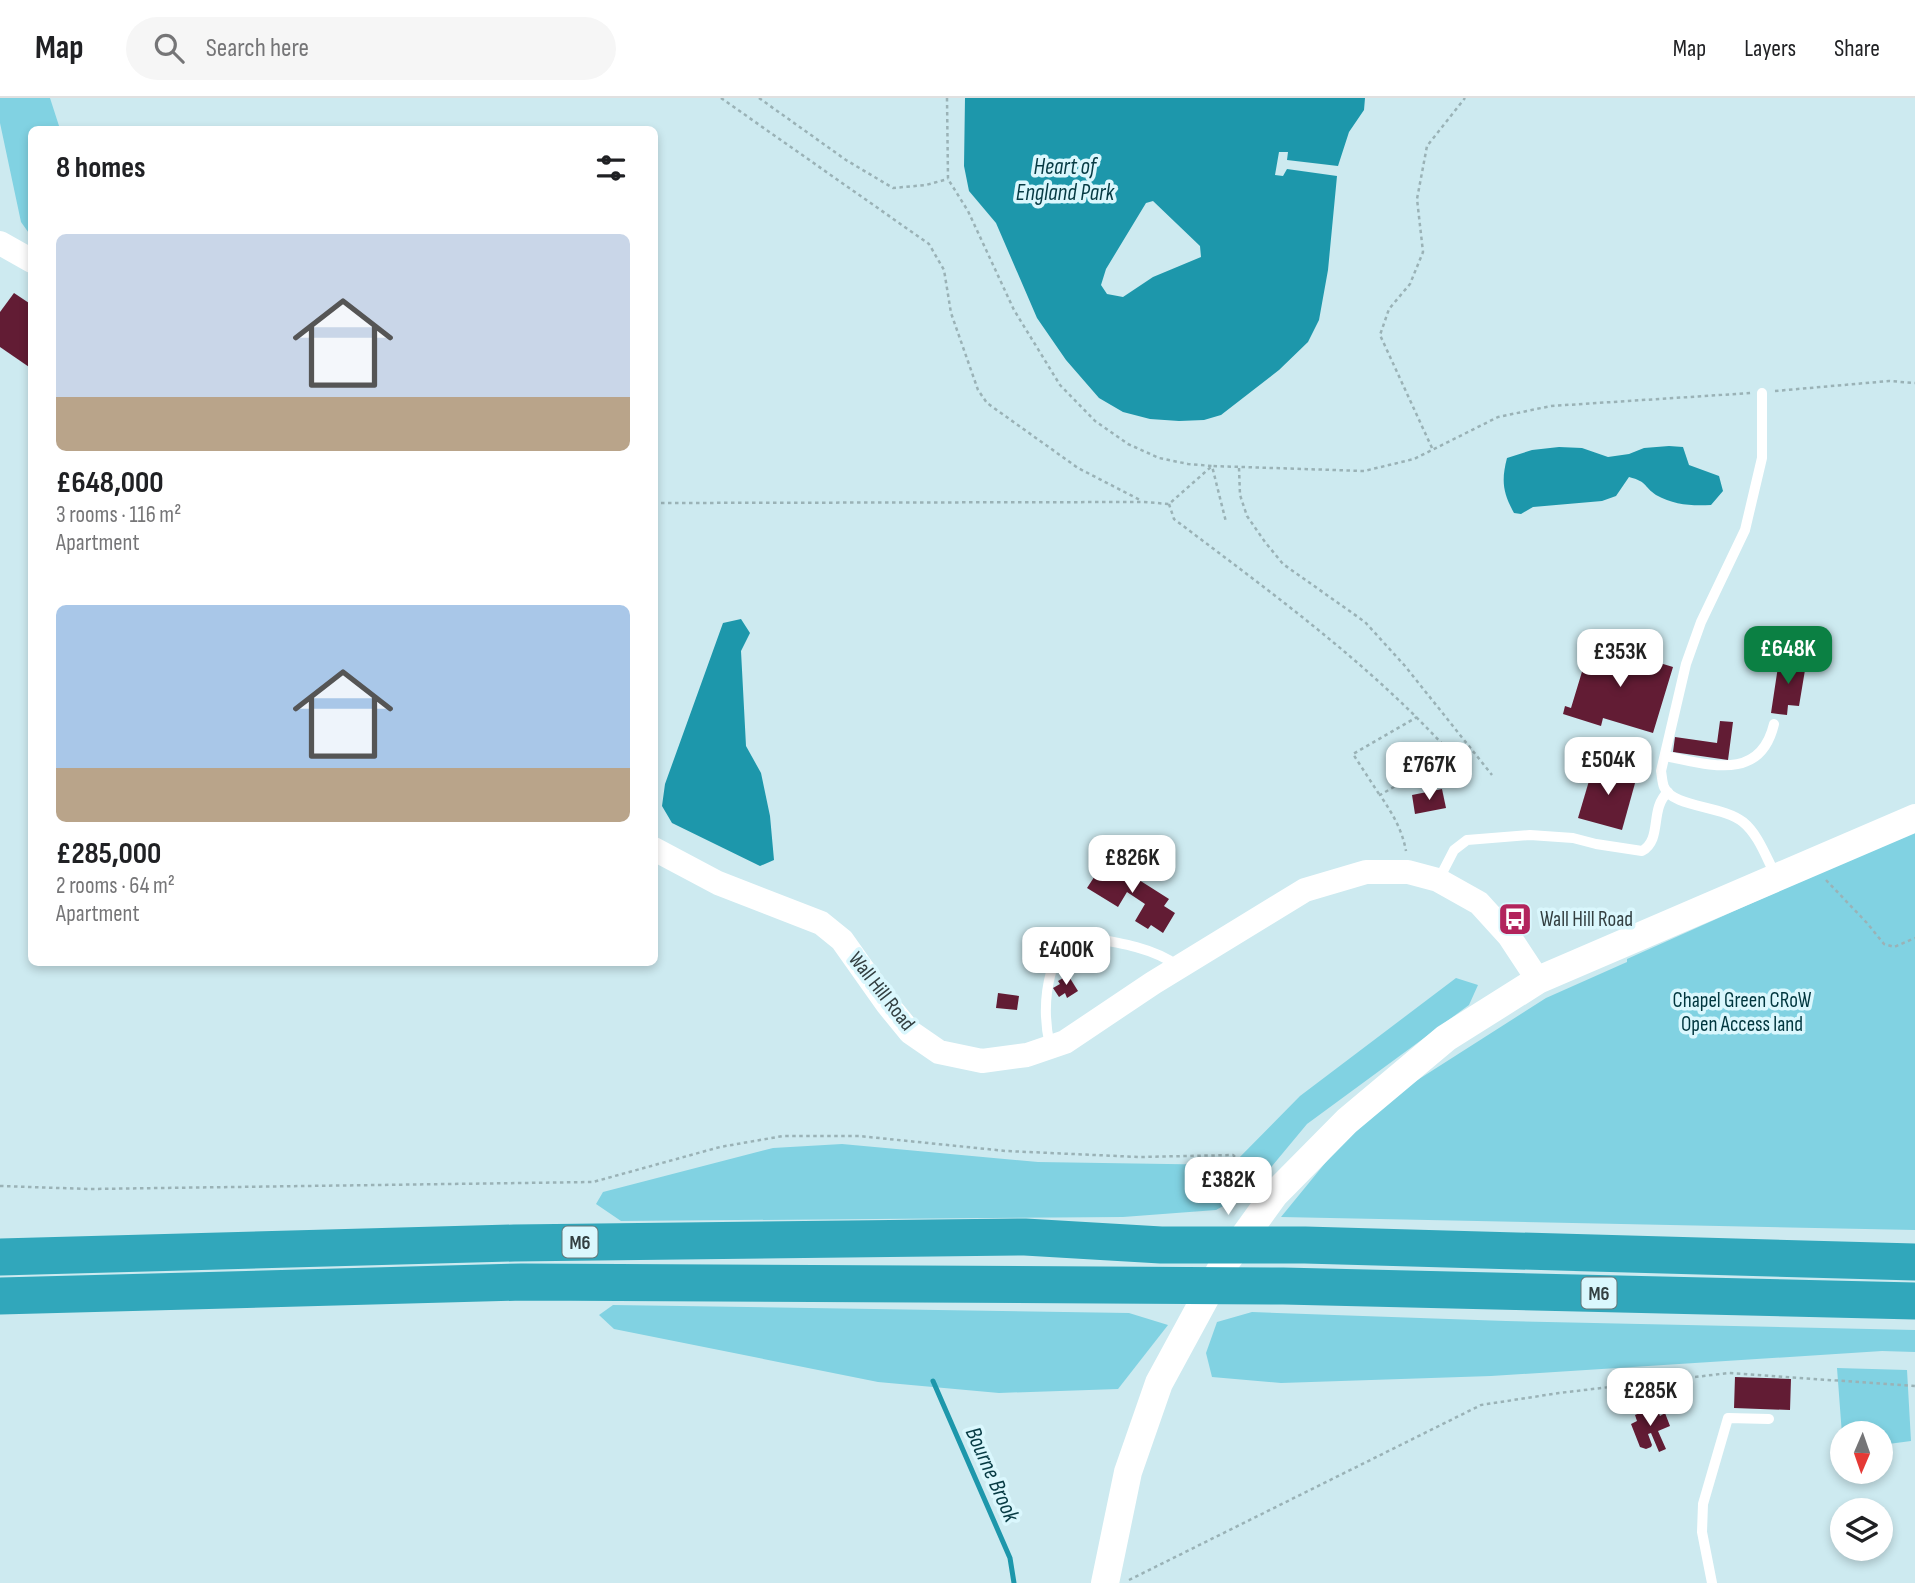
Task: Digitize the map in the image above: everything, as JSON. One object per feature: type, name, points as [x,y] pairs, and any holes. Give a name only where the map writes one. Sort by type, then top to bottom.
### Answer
[{"type":"highway","name":"M6","points":[[0,1257],[514,1243],[1012,1237],[1161,1245],[1305,1245],[1915,1262]]},
{"type":"highway","name":"M6","points":[[0,1296],[522,1282],[1283,1286],[1915,1301]]},
{"type":"main road","points":[[1105,1583],[1128,1472],[1159,1383],[1222,1267],[1275,1195],[1347,1121],[1446,1038],[1538,980],[1915,818]]},
{"type":"street","points":[[0,243],[28,259]]},
{"type":"street","name":"Wall Hill Road","points":[[658,851],[719,883],[821,923],[842,940],[910,1032],[939,1052],[982,1061],[1027,1055],[1065,1042],[1306,890],[1366,872],[1408,872],[1438,880],[1479,903],[1509,936],[1538,980]]},
{"type":"lane","points":[[1762,393],[1762,458],[1748,519],[1701,622],[1686,664],[1661,771],[1664,788],[1679,801],[1723,810],[1744,823],[1758,840],[1777,878]]},
{"type":"lane","points":[[1665,756],[1732,767],[1763,748],[1771,736],[1774,724]]},
{"type":"lane","points":[[1438,880],[1454,850],[1467,840],[1530,835],[1573,838],[1642,851],[1648,848],[1652,840],[1660,799],[1668,792]]},
{"type":"lane","points":[[1051,1046],[1045,1024],[1050,970],[1068,934],[1148,951],[1168,958],[1180,967]]},
{"type":"lane","points":[[1712,1583],[1702,1532],[1703,1504],[1728,1418],[1769,1419]]},
{"type":"path","points":[[721,98],[929,244],[944,270],[951,313],[978,390],[987,403],[1078,468],[1144,502]]},
{"type":"path","points":[[759,98],[846,160],[893,188],[926,185],[948,179]]},
{"type":"path","points":[[947,98],[948,179],[968,211],[1014,310],[1060,385],[1095,421],[1128,444],[1159,458],[1188,464],[1239,468],[1364,471],[1414,458],[1498,417],[1551,406],[1762,393],[1889,381],[1915,383]]},
{"type":"path","points":[[1432,448],[1380,335],[1389,309],[1410,284],[1423,252],[1417,199],[1427,146],[1465,98]]},
{"type":"path","points":[[658,503],[1169,504],[1212,466]]},
{"type":"path","points":[[1212,466],[1226,522]]},
{"type":"path","points":[[1239,468],[1240,495],[1247,516],[1283,564],[1365,622],[1405,666],[1492,775]]},
{"type":"path","points":[[1169,504],[1174,519],[1327,635],[1417,717],[1446,748],[1447,757],[1380,795]]},
{"type":"path","points":[[1408,872],[1403,836],[1393,814],[1353,754],[1417,717]]},
{"type":"path","points":[[1813,863],[1884,944],[1894,947],[1915,938]]},
{"type":"path","points":[[0,1186],[89,1189],[593,1181],[720,1147],[783,1136],[847,1136],[1006,1151],[1139,1157],[1233,1155],[1275,1195]]},
{"type":"path","points":[[1123,1583],[1480,1405],[1729,1373],[1915,1386]]},
{"type":"green space","points":[[0,98],[50,98],[59,126],[28,126],[28,232],[21,222],[0,123]]},
{"type":"green space","name":"Chapel Green CRoW Open Access land","points":[[1915,830],[1915,1230],[1281,1217],[1335,1151],[1394,1095],[1546,998]]},
{"type":"green space","points":[[1456,978],[1478,985],[1469,1005],[1307,1124],[1252,1190],[1216,1210],[1123,1217],[621,1221],[596,1204],[603,1192],[773,1148],[842,1144],[1038,1162],[1232,1165],[1300,1096]]},
{"type":"green space","points":[[613,1305],[1129,1313],[1168,1325],[1118,1389],[999,1393],[878,1382],[614,1329],[599,1315]]},
{"type":"green space","points":[[1252,1312],[1506,1321],[1915,1330],[1915,1352],[1882,1351],[1491,1376],[1281,1383],[1212,1377],[1206,1353],[1217,1322]]},
{"type":"green space","points":[[1837,1368],[1907,1370],[1911,1441],[1894,1443],[1894,1421],[1841,1421]]},
{"type":"water","name":"Heart of England Park","points":[[965,98],[1365,98],[1364,110],[1349,132],[1338,166],[1287,160],[1288,152],[1279,152],[1275,175],[1283,176],[1287,169],[1337,176],[1328,270],[1319,320],[1308,342],[1279,370],[1221,415],[1204,420],[1150,419],[1123,412],[1099,398],[1066,360],[1037,318],[996,223],[969,191],[964,166]],"holes":[[[1153,201],[1200,246],[1201,257],[1153,277],[1123,297],[1107,294],[1101,285],[1106,269],[1146,203]]]},
{"type":"water","points":[[1683,447],[1689,465],[1719,476],[1723,491],[1711,505],[1669,501],[1629,477],[1616,496],[1602,501],[1533,507],[1521,514],[1514,513],[1505,493],[1504,473],[1507,458],[1532,450],[1582,448],[1608,457],[1629,454],[1644,448]]},
{"type":"water","points":[[741,619],[750,633],[741,651],[746,746],[761,773],[770,816],[774,860],[760,866],[672,823],[662,806],[665,784],[723,623]]},
{"type":"building","points":[[14,293],[28,302],[28,366],[0,347],[0,312]]},
{"type":"building","points":[[1591,642],[1673,667],[1653,733],[1603,718],[1601,726],[1563,714],[1565,706],[1571,708]]},
{"type":"building","points":[[1779,660],[1806,664],[1799,706],[1788,705],[1787,715],[1771,713]]},
{"type":"building","points":[[1720,721],[1733,722],[1728,760],[1673,752],[1675,737],[1717,743]]},
{"type":"building","points":[[1594,764],[1637,776],[1622,830],[1578,818]]},
{"type":"building","points":[[1442,789],[1446,808],[1415,814],[1412,795]]},
{"type":"building","points":[[1106,859],[1169,899],[1164,906],[1175,913],[1163,933],[1151,925],[1148,929],[1135,921],[1145,904],[1127,892],[1118,907],[1087,888]]},
{"type":"building","points":[[1068,975],[1078,991],[1067,998],[1065,993],[1059,997],[1053,988]]},
{"type":"building","points":[[998,993],[1019,996],[1017,1010],[996,1008]]},
{"type":"building","points":[[1735,1377],[1791,1379],[1790,1410],[1734,1408]]},
{"type":"building","points":[[1656,1406],[1660,1416],[1665,1413],[1670,1426],[1658,1431],[1666,1449],[1659,1452],[1651,1433],[1648,1434],[1651,1447],[1640,1447],[1631,1424],[1637,1421],[1635,1415]]},
{"type":"waterway","name":"Bourne Brook","points":[[933,1381],[1010,1558],[1014,1583]]},
{"type":"place","name":"Wall Hill Road","points":[[1515,919]]}]
